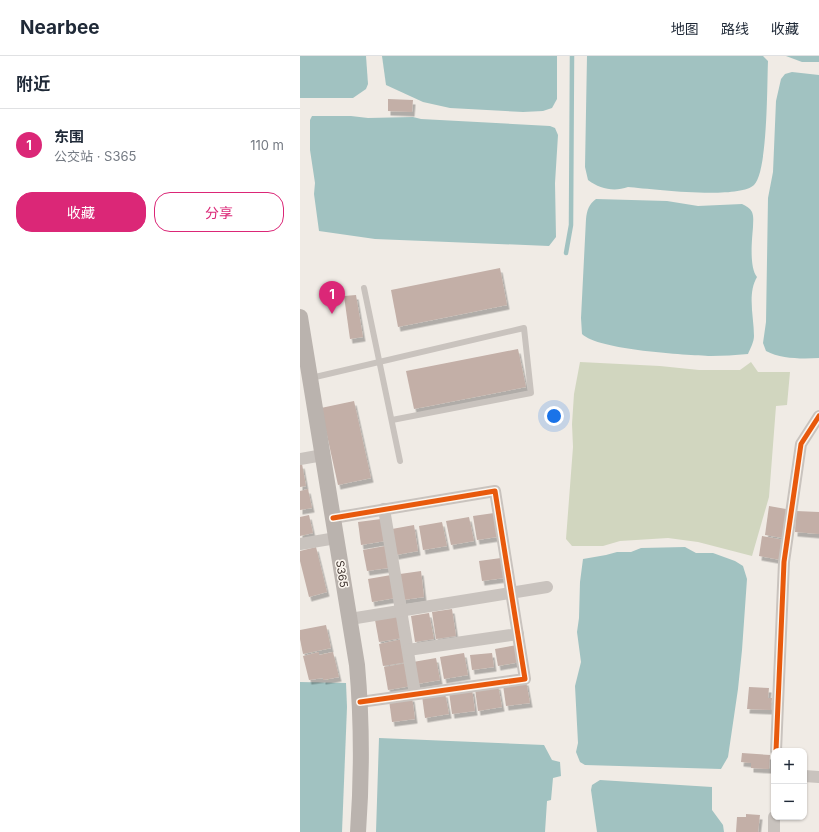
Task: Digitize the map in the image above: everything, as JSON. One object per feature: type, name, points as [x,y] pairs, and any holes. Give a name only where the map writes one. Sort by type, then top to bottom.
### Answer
[{"type":"street","name":"S365","points":[[300,317],[357,666],[360,702],[361,762],[358,832]]},
{"type":"street","points":[[776,748],[784,562],[801,444],[819,416]]},
{"type":"street","points":[[300,459],[323,455]]},
{"type":"street","points":[[333,518],[494,491],[512,592],[525,679],[360,702]]},
{"type":"street","points":[[384,509],[415,694]]},
{"type":"street","points":[[300,544],[336,538]]},
{"type":"street","points":[[350,619],[547,587]]},
{"type":"street","points":[[408,650],[518,634]]},
{"type":"street","points":[[807,776],[819,777]]},
{"type":"street","points":[[774,820],[774,832]]},
{"type":"lane","points":[[364,288],[400,461]]},
{"type":"lane","points":[[310,378],[524,328],[532,394],[392,420]]},
{"type":"green space","points":[[580,362],[660,366],[699,370],[740,370],[751,362],[758,372],[790,372],[787,405],[776,406],[769,497],[752,556],[698,542],[668,538],[620,541],[603,546],[572,546],[566,539],[573,447],[572,424],[574,394]]},
{"type":"water","points":[[300,56],[366,56],[368,84],[366,89],[353,98],[300,98]]},
{"type":"water","points":[[382,56],[557,56],[557,99],[552,108],[543,111],[523,112],[450,108],[423,102],[386,85]]},
{"type":"water","points":[[587,56],[763,56],[768,61],[766,126],[762,163],[759,177],[754,185],[745,189],[731,192],[713,193],[628,187],[623,189],[607,189],[597,186],[588,180],[585,167]]},
{"type":"water","points":[[786,56],[819,56],[819,62],[802,62]]},
{"type":"water","points":[[792,72],[819,75],[819,358],[778,356],[766,351],[763,343],[766,322],[768,198],[773,172],[776,101],[781,79],[785,74]]},
{"type":"water","points":[[312,116],[351,116],[368,118],[413,117],[421,119],[550,126],[555,128],[558,135],[555,183],[556,237],[549,246],[375,239],[319,231],[314,194],[315,183],[310,150],[310,120]]},
{"type":"water","points":[[596,199],[667,201],[698,206],[742,204],[750,209],[753,218],[752,260],[754,273],[757,277],[752,291],[754,338],[748,354],[711,356],[643,351],[605,344],[582,334],[581,318],[586,219],[589,208]]},
{"type":"water","points":[[685,547],[696,553],[713,553],[735,561],[743,566],[747,579],[738,689],[728,757],[721,769],[585,765],[580,762],[576,752],[578,743],[575,686],[581,662],[577,632],[583,559],[617,552],[631,552],[641,548]]},
{"type":"water","points":[[300,682],[346,683],[347,707],[342,832],[300,832]]},
{"type":"water","points":[[379,738],[544,745],[552,760],[560,762],[561,776],[553,778],[551,800],[547,801],[545,832],[376,832]]},
{"type":"water","points":[[600,780],[712,787],[712,810],[723,825],[724,832],[597,832],[591,790],[592,785]]},
{"type":"building","points":[[388,99],[413,100],[412,112],[388,111]]},
{"type":"building","points":[[500,268],[507,305],[398,327],[391,290]]},
{"type":"building","points":[[356,295],[363,337],[350,339],[344,296]]},
{"type":"building","points":[[518,349],[526,387],[414,409],[406,371]]},
{"type":"building","points":[[354,401],[371,478],[338,485],[321,408]]},
{"type":"building","points":[[302,464],[306,486],[300,487],[300,465]]},
{"type":"building","points":[[308,489],[312,508],[300,510],[300,491]]},
{"type":"building","points":[[769,506],[786,509],[783,538],[765,535]]},
{"type":"building","points":[[796,511],[819,512],[819,534],[795,532]]},
{"type":"building","points":[[494,513],[497,537],[477,540],[473,516]]},
{"type":"building","points":[[309,515],[313,533],[300,536],[300,517]]},
{"type":"building","points":[[469,517],[474,541],[451,545],[446,521]]},
{"type":"building","points":[[381,519],[385,541],[361,545],[358,522]]},
{"type":"building","points":[[442,522],[447,546],[423,550],[419,526]]},
{"type":"building","points":[[414,525],[418,551],[396,555],[392,529]]},
{"type":"building","points":[[762,536],[784,540],[781,560],[759,556]]},
{"type":"building","points":[[385,546],[388,568],[367,571],[363,550]]},
{"type":"building","points":[[316,547],[327,592],[309,597],[300,561],[300,551]]},
{"type":"building","points":[[501,558],[504,578],[482,581],[479,561]]},
{"type":"building","points":[[421,571],[424,597],[403,600],[400,574]]},
{"type":"building","points":[[391,575],[395,598],[372,602],[368,579]]},
{"type":"building","points":[[452,609],[456,636],[436,639],[432,612]]},
{"type":"building","points":[[429,613],[434,639],[415,642],[411,616]]},
{"type":"building","points":[[398,615],[402,638],[379,642],[375,620]]},
{"type":"building","points":[[326,625],[331,648],[303,654],[300,630]]},
{"type":"building","points":[[403,639],[407,662],[383,666],[379,644]]},
{"type":"building","points":[[517,645],[520,662],[498,666],[495,649]]},
{"type":"building","points":[[319,652],[319,655],[333,652],[339,677],[323,680],[323,678],[309,680],[303,656]]},
{"type":"building","points":[[464,653],[468,675],[444,679],[440,657]]},
{"type":"building","points":[[492,653],[494,667],[472,670],[470,655]]},
{"type":"building","points":[[436,658],[440,680],[417,684],[413,662]]},
{"type":"building","points":[[407,663],[411,686],[388,690],[384,667]]},
{"type":"building","points":[[526,681],[530,703],[506,706],[503,685]]},
{"type":"building","points":[[498,685],[502,707],[478,711],[475,689]]},
{"type":"building","points":[[749,687],[769,688],[768,698],[772,698],[771,710],[747,709]]},
{"type":"building","points":[[472,689],[475,711],[452,714],[449,692]]},
{"type":"building","points":[[445,693],[449,714],[425,718],[422,696]]},
{"type":"building","points":[[412,697],[415,719],[392,722],[389,700]]},
{"type":"building","points":[[742,753],[770,755],[769,769],[751,768],[751,763],[741,762]]},
{"type":"building","points":[[746,814],[760,815],[758,832],[736,832],[737,817],[746,817]]},
{"type":"waterway","points":[[566,253],[571,225],[572,56]]},
{"type":"cycle path","points":[[776,748],[784,562],[801,444],[819,416]]},
{"type":"cycle path","points":[[333,518],[495,491],[525,679],[360,702]]},
{"type":"place","name":"东围","points":[[332,314]]}]
